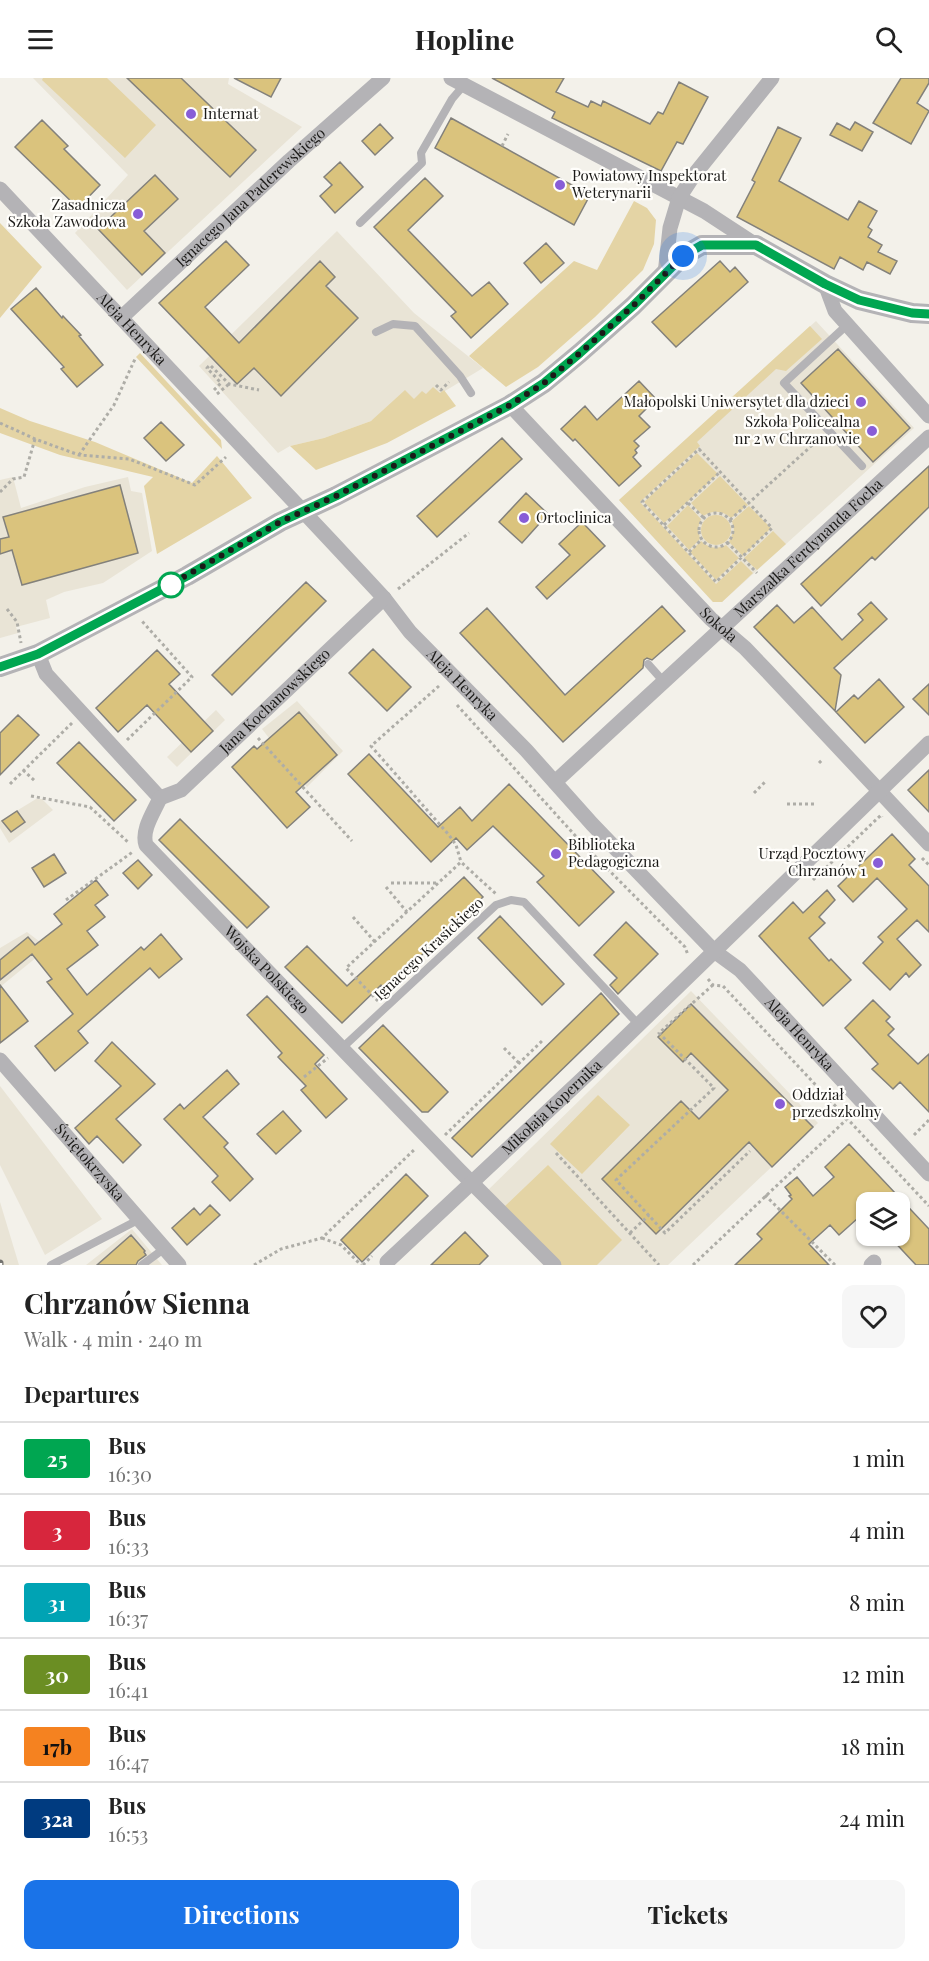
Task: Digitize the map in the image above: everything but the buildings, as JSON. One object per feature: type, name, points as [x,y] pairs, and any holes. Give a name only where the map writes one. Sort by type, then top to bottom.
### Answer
[{"type":"street","name":"Ignacego Jana Paderewskiego","points":[[121,318],[289,160],[383,78]]},
{"type":"street","points":[[665,274],[670,228],[679,198],[694,175],[772,78]]},
{"type":"street","points":[[457,81],[705,211],[756,245],[825,284],[859,300],[912,313],[929,314]]},
{"type":"street","name":"Aleja Henryka","points":[[0,189],[384,598],[410,632],[526,750],[592,824],[714,951],[740,970],[929,1174]]},
{"type":"street","points":[[0,667],[30,650],[187,576],[280,522],[304,512],[510,405],[544,383],[580,353],[683,256],[702,245],[756,245]]},
{"type":"street","points":[[825,284],[835,311],[929,416]]},
{"type":"street","name":"Sokoła","points":[[510,405],[721,629],[745,648],[929,844]]},
{"type":"street","name":"Marszałka Ferdynanda Focha","points":[[555,782],[929,437]]},
{"type":"street","name":"Jana Kochanowskiego","points":[[160,798],[181,790],[384,598]]},
{"type":"street","points":[[30,650],[46,674],[160,798]]},
{"type":"street","name":"Mikołaja Kopernika","points":[[387,1262],[929,743]]},
{"type":"street","name":"Wojska Polskiego","points":[[160,798],[146,829],[144,839],[147,845],[337,1052],[554,1265]]},
{"type":"street","name":"Świętokrzyska","points":[[0,1060],[180,1265]]},
{"type":"lane","points":[[360,223],[422,163],[421,153],[452,99],[457,81]]},
{"type":"lane","points":[[376,332],[393,324],[415,326],[460,376],[471,393]]},
{"type":"lane","points":[[847,325],[784,383],[862,466]]},
{"type":"lane","points":[[648,664],[664,682]]},
{"type":"lane","name":"Ignacego Krasickiego","points":[[337,1052],[496,905],[511,900],[524,902],[638,1024]]},
{"type":"lane","points":[[51,1265],[140,1219]]},
{"type":"lane","points":[[142,1265],[165,1248]]},
{"type":"path","points":[[502,147],[508,134]]},
{"type":"path","points":[[79,455],[114,405],[135,359]]},
{"type":"path","points":[[214,390],[221,383],[207,368],[210,365],[228,384],[259,390]]},
{"type":"path","points":[[436,385],[441,390],[451,381],[457,387]]},
{"type":"path","points":[[217,394],[228,384]]},
{"type":"path","points":[[0,423],[34,440],[79,455],[129,459],[195,485],[226,457]]},
{"type":"path","points":[[730,520],[829,430]]},
{"type":"path","points":[[0,492],[13,479],[24,477],[34,440]]},
{"type":"path","points":[[699,449],[720,472],[772,528],[716,582],[642,502],[699,449]]},
{"type":"path","points":[[664,525],[720,472]]},
{"type":"path","points":[[688,503],[704,518]]},
{"type":"path","points":[[714,513],[726,516],[730,520],[733,532],[727,542],[714,546],[702,540],[699,528],[704,518],[714,513]]},
{"type":"path","points":[[398,590],[469,533]]},
{"type":"path","points":[[689,552],[702,540]]},
{"type":"path","points":[[727,542],[759,575]]},
{"type":"path","points":[[7,609],[17,622],[30,650]]},
{"type":"path","points":[[123,743],[192,677],[140,619]]},
{"type":"path","points":[[440,687],[371,746],[449,835],[456,845],[461,862],[497,895]]},
{"type":"path","points":[[454,702],[581,842],[685,947],[693,962]]},
{"type":"path","points":[[10,783],[76,720]]},
{"type":"path","points":[[249,728],[352,841]]},
{"type":"path","points":[[23,770],[36,782]]},
{"type":"path","points":[[754,793],[766,781]]},
{"type":"path","points":[[31,796],[90,807],[127,842],[138,848],[66,900]]},
{"type":"path","points":[[788,804],[817,804]]},
{"type":"path","points":[[381,1005],[346,968],[461,862]]},
{"type":"path","points":[[391,883],[439,883]]},
{"type":"path","points":[[386,887],[407,912]]},
{"type":"path","points":[[354,917],[375,942]]},
{"type":"path","points":[[706,977],[713,985],[723,986],[929,1206]]},
{"type":"path","points":[[713,985],[659,1033],[714,1088],[616,1180],[666,1233],[750,1151]]},
{"type":"path","points":[[449,1131],[543,1040]]},
{"type":"path","points":[[504,1048],[519,1063]]},
{"type":"path","points":[[304,1077],[337,1052]]},
{"type":"path","points":[[693,1265],[846,1119]]},
{"type":"path","points":[[914,1135],[929,1120]]},
{"type":"path","points":[[254,1265],[281,1249],[322,1238],[424,1141]]},
{"type":"path","points":[[556,1153],[659,1265]]},
{"type":"path","points":[[765,1195],[835,1265]]},
{"type":"path","points":[[630,1233],[649,1215]]},
{"type":"path","points":[[322,1238],[341,1245],[361,1265]]},
{"type":"shaded area","points":[[33,78],[229,78],[228,84],[302,127],[127,290],[75,233],[128,175]]},
{"type":"shaded area","points":[[43,78],[107,78],[156,125],[125,158],[42,80]]},
{"type":"shaded area","points":[[634,201],[647,208],[656,220],[654,244],[643,270],[595,317],[538,367],[506,387],[469,356],[574,261],[597,270]]},
{"type":"shaded area","points":[[0,223],[42,267],[0,318]]},
{"type":"shaded area","points":[[337,231],[414,313],[483,368],[440,394],[426,394],[371,421],[324,438],[290,446],[278,453],[199,366]]},
{"type":"shaded area","points":[[816,321],[914,428],[722,602],[713,602],[619,500]]},
{"type":"shaded area","points":[[810,326],[822,339],[786,371],[776,369],[697,442],[700,446],[640,502],[716,584],[741,561],[753,573],[722,602],[713,602],[619,500]]},
{"type":"shaded area","points":[[140,353],[221,440],[222,449],[136,357]]},
{"type":"shaded area","points":[[433,387],[440,393],[444,390],[456,406],[387,443],[316,470],[290,446],[324,438],[371,421],[405,390],[414,399],[422,391],[426,394]]},
{"type":"shaded area","points":[[0,408],[30,421],[95,442],[192,483],[217,456],[252,498],[157,554],[144,486],[153,477],[60,455],[0,433]]},
{"type":"shaded area","points":[[697,453],[718,474],[664,523],[644,502]]},
{"type":"shaded area","points":[[720,476],[748,505],[731,518],[724,513],[717,512],[703,516],[691,503]]},
{"type":"shaded area","points":[[13,477],[21,508],[85,487],[128,477],[131,491],[142,493],[152,551],[103,583],[64,592],[46,600],[50,618],[16,627],[18,633],[0,638],[0,480]]},
{"type":"shaded area","points":[[688,505],[701,519],[698,528],[700,539],[689,550],[667,526]]},
{"type":"shaded area","points":[[749,506],[771,528],[743,556],[729,542],[734,530],[732,521]]},
{"type":"shaded area","points":[[716,515],[722,516],[730,524],[730,536],[722,544],[716,545],[710,544],[702,536],[701,530],[702,524],[710,516]]},
{"type":"shaded area","points":[[773,531],[786,544],[757,570],[744,558]]},
{"type":"shaded area","points":[[701,541],[713,548],[726,545],[739,558],[716,580],[690,552]]},
{"type":"shaded area","points":[[297,701],[343,751],[307,787],[262,729]]},
{"type":"shaded area","points":[[216,710],[225,720],[177,767],[167,757]]},
{"type":"shaded area","points":[[36,799],[42,799],[53,810],[9,843],[0,828],[0,821]]},
{"type":"shaded area","points":[[27,932],[48,948],[0,987],[0,948]]},
{"type":"shaded area","points":[[691,991],[818,1123],[668,1265],[558,1265],[486,1192]]},
{"type":"shaded area","points":[[0,1086],[102,1219],[45,1255],[0,1165]]},
{"type":"shaded area","points":[[598,1095],[630,1125],[582,1174],[550,1144]]},
{"type":"shaded area","points":[[548,1165],[622,1240],[597,1265],[560,1265],[504,1207]]},
{"type":"shaded area","points":[[0,1202],[19,1265],[0,1265]]},
{"type":"shaded area","points":[[132,1229],[162,1265],[86,1265]]},
{"type":"bus line","name":"25","points":[[0,667],[38,654],[187,576],[280,522],[336,496],[510,405],[544,383],[580,353],[633,306],[683,256],[702,245],[727,243],[756,245],[825,284],[859,300],[912,313],[929,314]]},
{"type":"place","name":"Internat","points":[[191,114]]},
{"type":"place","name":"Powiatowy Inspektorat Weterynarii","points":[[560,185]]},
{"type":"place","name":"Zasadnicza Szkoła Zawodowa","points":[[138,214]]},
{"type":"place","name":"Małopolski Uniwersytet dla dzieci","points":[[861,402]]},
{"type":"place","name":"Szkoła Policealna nr 2 w Chrzanowie","points":[[872,431]]},
{"type":"place","name":"Ortoclinica","points":[[524,518]]},
{"type":"place","name":"Biblioteka Pedagogiczna","points":[[556,854]]},
{"type":"place","name":"Urząd Pocztowy Chrzanów 1","points":[[878,863]]},
{"type":"place","name":"Oddział przedszkolny","points":[[780,1104]]},
{"type":"route","points":[[171,585],[168,586],[280,522],[336,496],[510,405],[544,383],[580,353],[633,306],[683,256]]}]
